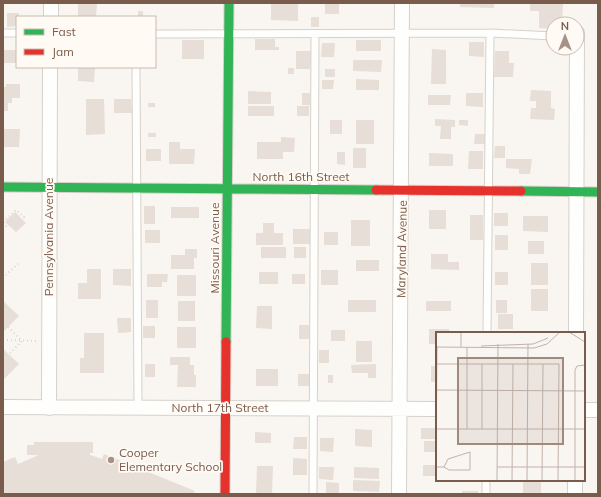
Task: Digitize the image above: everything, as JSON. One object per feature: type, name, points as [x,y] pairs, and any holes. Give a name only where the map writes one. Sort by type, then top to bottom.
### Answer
[{"type":"street","points":[[51,3],[51,16]]},
{"type":"street","name":"Missouri Avenue","points":[[225,494],[230,3]]},
{"type":"street","name":"Maryland Avenue","points":[[399,494],[402,3]]},
{"type":"street","points":[[576,332],[577,56]]},
{"type":"street","name":"Pennsylvania Avenue","points":[[49,408],[50,68]]},
{"type":"street","name":"North 16th Street","points":[[3,187],[598,192]]},
{"type":"street","name":"North 17th Street","points":[[3,407],[436,409]]},
{"type":"street","points":[[585,410],[598,410]]},
{"type":"street","points":[[575,481],[575,494]]},
{"type":"lane","points":[[3,33],[16,33]]},
{"type":"lane","points":[[156,34],[490,33],[545,36]]},
{"type":"lane","points":[[487,332],[487,191],[490,33]]},
{"type":"lane","points":[[313,494],[316,189],[315,34]]},
{"type":"lane","points":[[136,68],[138,408]]},
{"type":"lane","points":[[486,481],[486,494]]},
{"type":"path","points":[[9,225],[7,227],[3,224],[16,210],[24,218],[22,219]]},
{"type":"path","points":[[3,278],[20,262]]},
{"type":"path","points":[[8,327],[22,341]]},
{"type":"path","points":[[3,340],[49,341]]},
{"type":"path","points":[[9,354],[22,341]]},
{"type":"building","points":[[78,3],[97,3],[96,16],[78,16]]},
{"type":"building","points":[[271,3],[298,3],[298,21],[271,20]]},
{"type":"building","points":[[325,3],[339,3],[339,14],[325,14]]},
{"type":"building","points":[[460,3],[494,3],[494,8],[460,7]]},
{"type":"building","points":[[530,3],[563,3],[562,16],[545,16],[545,28],[539,28],[539,11],[530,11]]},
{"type":"building","points":[[138,11],[143,11],[143,16],[138,16]]},
{"type":"building","points":[[7,13],[19,13],[19,16],[16,16],[16,26],[7,27]]},
{"type":"building","points":[[311,17],[319,17],[319,27],[311,27]]},
{"type":"building","points":[[255,39],[275,39],[275,47],[279,47],[279,50],[255,50]]},
{"type":"building","points":[[182,40],[204,40],[204,59],[182,59]]},
{"type":"building","points":[[356,40],[381,40],[381,51],[356,51]]},
{"type":"building","points":[[469,42],[484,42],[484,57],[469,56]]},
{"type":"building","points":[[322,43],[335,43],[334,57],[321,57]]},
{"type":"building","points":[[432,49],[446,50],[446,84],[431,84]]},
{"type":"building","points":[[3,50],[16,50],[16,63],[3,63]]},
{"type":"building","points":[[296,51],[311,51],[310,69],[296,69]]},
{"type":"building","points":[[495,51],[509,51],[509,63],[514,63],[513,77],[494,77]]},
{"type":"building","points":[[353,60],[382,60],[381,72],[353,71]]},
{"type":"building","points":[[78,68],[95,68],[94,82],[78,81]]},
{"type":"building","points":[[288,68],[294,68],[294,74],[288,74]]},
{"type":"building","points":[[325,69],[335,69],[335,77],[325,77]]},
{"type":"building","points":[[356,79],[379,80],[379,90],[356,90]]},
{"type":"building","points":[[322,80],[334,80],[333,89],[322,89]]},
{"type":"building","points":[[6,84],[20,84],[20,98],[12,98],[12,103],[8,103],[8,111],[3,111],[3,87],[6,87]]},
{"type":"building","points":[[531,90],[551,91],[551,108],[555,109],[554,120],[530,119],[531,108],[536,108],[536,101],[530,101]]},
{"type":"building","points":[[248,91],[271,92],[271,104],[248,104]]},
{"type":"building","points":[[302,93],[310,93],[310,105],[302,105]]},
{"type":"building","points":[[466,93],[483,93],[483,107],[466,106]]},
{"type":"building","points":[[428,95],[451,95],[450,105],[428,105]]},
{"type":"building","points":[[86,99],[104,99],[105,134],[86,135]]},
{"type":"building","points":[[114,99],[131,99],[132,113],[114,113]]},
{"type":"building","points":[[148,103],[155,103],[155,107],[148,107]]},
{"type":"building","points":[[248,106],[274,106],[274,116],[248,116]]},
{"type":"building","points":[[297,106],[309,106],[309,116],[297,116]]},
{"type":"building","points":[[435,119],[455,120],[455,127],[451,127],[451,139],[440,139],[441,126],[435,126]]},
{"type":"building","points":[[330,120],[342,120],[342,134],[330,134]]},
{"type":"building","points":[[356,120],[374,120],[374,144],[356,144]]},
{"type":"building","points":[[459,120],[468,120],[468,126],[459,125]]},
{"type":"building","points":[[3,129],[20,129],[19,147],[3,147]]},
{"type":"building","points":[[148,133],[156,133],[156,137],[148,137]]},
{"type":"building","points":[[475,134],[485,134],[485,144],[474,144]]},
{"type":"building","points":[[281,137],[295,138],[294,152],[283,152],[283,159],[257,159],[257,142],[281,142]]},
{"type":"building","points":[[169,142],[180,142],[180,149],[195,149],[194,164],[169,164]]},
{"type":"building","points":[[495,146],[505,146],[505,158],[494,158]]},
{"type":"building","points":[[353,148],[366,148],[366,168],[353,168]]},
{"type":"building","points":[[146,149],[161,149],[161,161],[146,161]]},
{"type":"building","points":[[469,151],[483,151],[483,169],[468,169]]},
{"type":"building","points":[[337,152],[345,152],[345,165],[337,164]]},
{"type":"building","points":[[429,153],[453,154],[453,166],[429,166]]},
{"type":"building","points":[[506,159],[532,159],[530,174],[519,174],[519,169],[506,168]]},
{"type":"building","points":[[144,206],[155,206],[155,224],[144,224]]},
{"type":"building","points":[[171,207],[199,207],[199,218],[171,218]]},
{"type":"building","points":[[429,210],[446,210],[446,229],[429,229]]},
{"type":"building","points":[[15,212],[26,223],[16,232],[5,222]]},
{"type":"building","points":[[494,213],[508,213],[508,226],[494,226]]},
{"type":"building","points":[[470,215],[483,215],[483,240],[470,240]]},
{"type":"building","points":[[523,216],[548,216],[548,232],[523,231]]},
{"type":"building","points":[[351,220],[370,220],[370,246],[351,246]]},
{"type":"building","points":[[263,223],[274,223],[274,233],[283,233],[283,245],[256,245],[256,233],[263,233]]},
{"type":"building","points":[[293,229],[310,229],[310,244],[293,244]]},
{"type":"building","points":[[145,230],[160,230],[160,243],[145,243]]},
{"type":"building","points":[[324,232],[338,232],[338,245],[324,245]]},
{"type":"building","points":[[495,235],[508,235],[508,250],[495,250]]},
{"type":"building","points":[[528,241],[544,241],[544,254],[528,254]]},
{"type":"building","points":[[261,247],[286,247],[286,258],[261,258]]},
{"type":"building","points":[[294,247],[306,247],[306,258],[294,258]]},
{"type":"building","points":[[185,249],[197,249],[197,258],[194,258],[194,269],[171,269],[171,255],[185,255]]},
{"type":"building","points":[[431,254],[448,254],[448,262],[459,262],[459,270],[431,269]]},
{"type":"building","points":[[356,260],[379,260],[379,271],[356,271]]},
{"type":"building","points":[[531,263],[548,263],[548,285],[531,285]]},
{"type":"building","points":[[87,269],[101,269],[101,299],[78,299],[78,283],[87,283]]},
{"type":"building","points":[[113,269],[131,269],[131,286],[113,285]]},
{"type":"building","points":[[321,270],[338,270],[338,285],[321,285]]},
{"type":"building","points":[[259,272],[278,272],[278,284],[259,284]]},
{"type":"building","points":[[495,272],[508,272],[508,285],[495,285]]},
{"type":"building","points":[[147,274],[168,274],[167,282],[162,282],[162,287],[147,287]]},
{"type":"building","points":[[292,274],[305,274],[305,284],[292,284]]},
{"type":"building","points":[[177,275],[196,275],[196,296],[177,296]]},
{"type":"building","points":[[531,289],[548,289],[548,311],[531,311]]},
{"type":"building","points":[[146,300],[158,300],[158,318],[146,318]]},
{"type":"building","points":[[348,300],[376,300],[376,312],[348,312]]},
{"type":"building","points":[[496,300],[507,300],[507,313],[496,313]]},
{"type":"building","points":[[3,301],[19,316],[3,332]]},
{"type":"building","points":[[178,301],[195,301],[195,321],[178,321]]},
{"type":"building","points":[[426,301],[451,301],[451,311],[426,311]]},
{"type":"building","points":[[257,306],[272,306],[272,329],[256,328]]},
{"type":"building","points":[[498,314],[513,314],[513,329],[498,329]]},
{"type":"building","points":[[117,318],[131,318],[131,332],[118,333]]},
{"type":"building","points":[[299,325],[309,325],[309,339],[299,339]]},
{"type":"building","points":[[143,326],[155,326],[155,338],[143,338]]},
{"type":"building","points":[[177,327],[196,327],[196,348],[177,348]]},
{"type":"building","points":[[429,329],[449,329],[449,332],[436,332],[436,344],[429,344]]},
{"type":"building","points":[[331,330],[345,330],[345,341],[331,341]]},
{"type":"building","points":[[531,331],[547,331],[547,332]]},
{"type":"building","points":[[84,333],[104,333],[104,373],[80,373],[80,358],[84,358]]},
{"type":"building","points":[[356,341],[372,341],[372,362],[356,362]]},
{"type":"building","points":[[3,349],[19,364],[3,380]]},
{"type":"building","points":[[319,350],[329,350],[329,363],[319,363]]},
{"type":"building","points":[[170,357],[190,357],[190,365],[194,365],[194,375],[196,375],[196,387],[177,387],[178,365],[170,365]]},
{"type":"building","points":[[145,364],[155,364],[155,377],[145,377]]},
{"type":"building","points":[[376,364],[376,378],[368,378],[368,373],[352,373],[351,365]]},
{"type":"building","points":[[431,366],[436,366],[436,382],[431,382]]},
{"type":"building","points":[[256,369],[278,369],[278,386],[256,386]]},
{"type":"building","points":[[298,374],[309,374],[309,386],[298,386]]},
{"type":"building","points":[[328,375],[333,375],[333,383],[328,383]]},
{"type":"building","points":[[421,428],[436,428],[436,439],[421,439]]},
{"type":"building","points":[[355,429],[372,430],[372,447],[355,446]]},
{"type":"building","points":[[255,432],[271,433],[271,443],[255,443]]},
{"type":"building","points":[[294,437],[307,437],[307,449],[293,449]]},
{"type":"building","points":[[320,438],[334,438],[333,452],[320,451]]},
{"type":"building","points":[[424,441],[436,441],[436,452],[424,452]]},
{"type":"building","points":[[34,442],[93,442],[93,453],[90,453],[90,455],[102,459],[104,454],[195,491],[193,494],[3,494],[3,462],[15,457],[18,464],[39,455],[27,455],[27,445],[34,445]]},
{"type":"building","points":[[293,458],[307,459],[307,475],[293,475]]},
{"type":"building","points":[[423,465],[436,465],[436,476],[423,476]]},
{"type":"building","points":[[257,466],[273,466],[272,494],[256,494]]},
{"type":"building","points":[[319,467],[334,467],[333,480],[319,479]]},
{"type":"building","points":[[354,467],[379,468],[379,479],[354,478]]},
{"type":"building","points":[[353,480],[380,481],[379,492],[353,491]]},
{"type":"building","points":[[523,481],[541,481],[541,494],[523,494]]},
{"type":"building","points":[[326,482],[339,483],[339,494],[326,494]]},
{"type":"building","points":[[462,491],[478,491],[478,494],[462,494]]},
{"type":"traffic: fast","points":[[226,342],[229,3]]},
{"type":"traffic: fast","points":[[3,187],[376,190]]},
{"type":"traffic: fast","points":[[521,191],[598,192]]},
{"type":"traffic: jam","points":[[376,190],[521,191]]},
{"type":"traffic: jam","points":[[225,494],[226,342]]},
{"type":"place","name":"Cooper Elementary School","points":[[111,460]]}]
